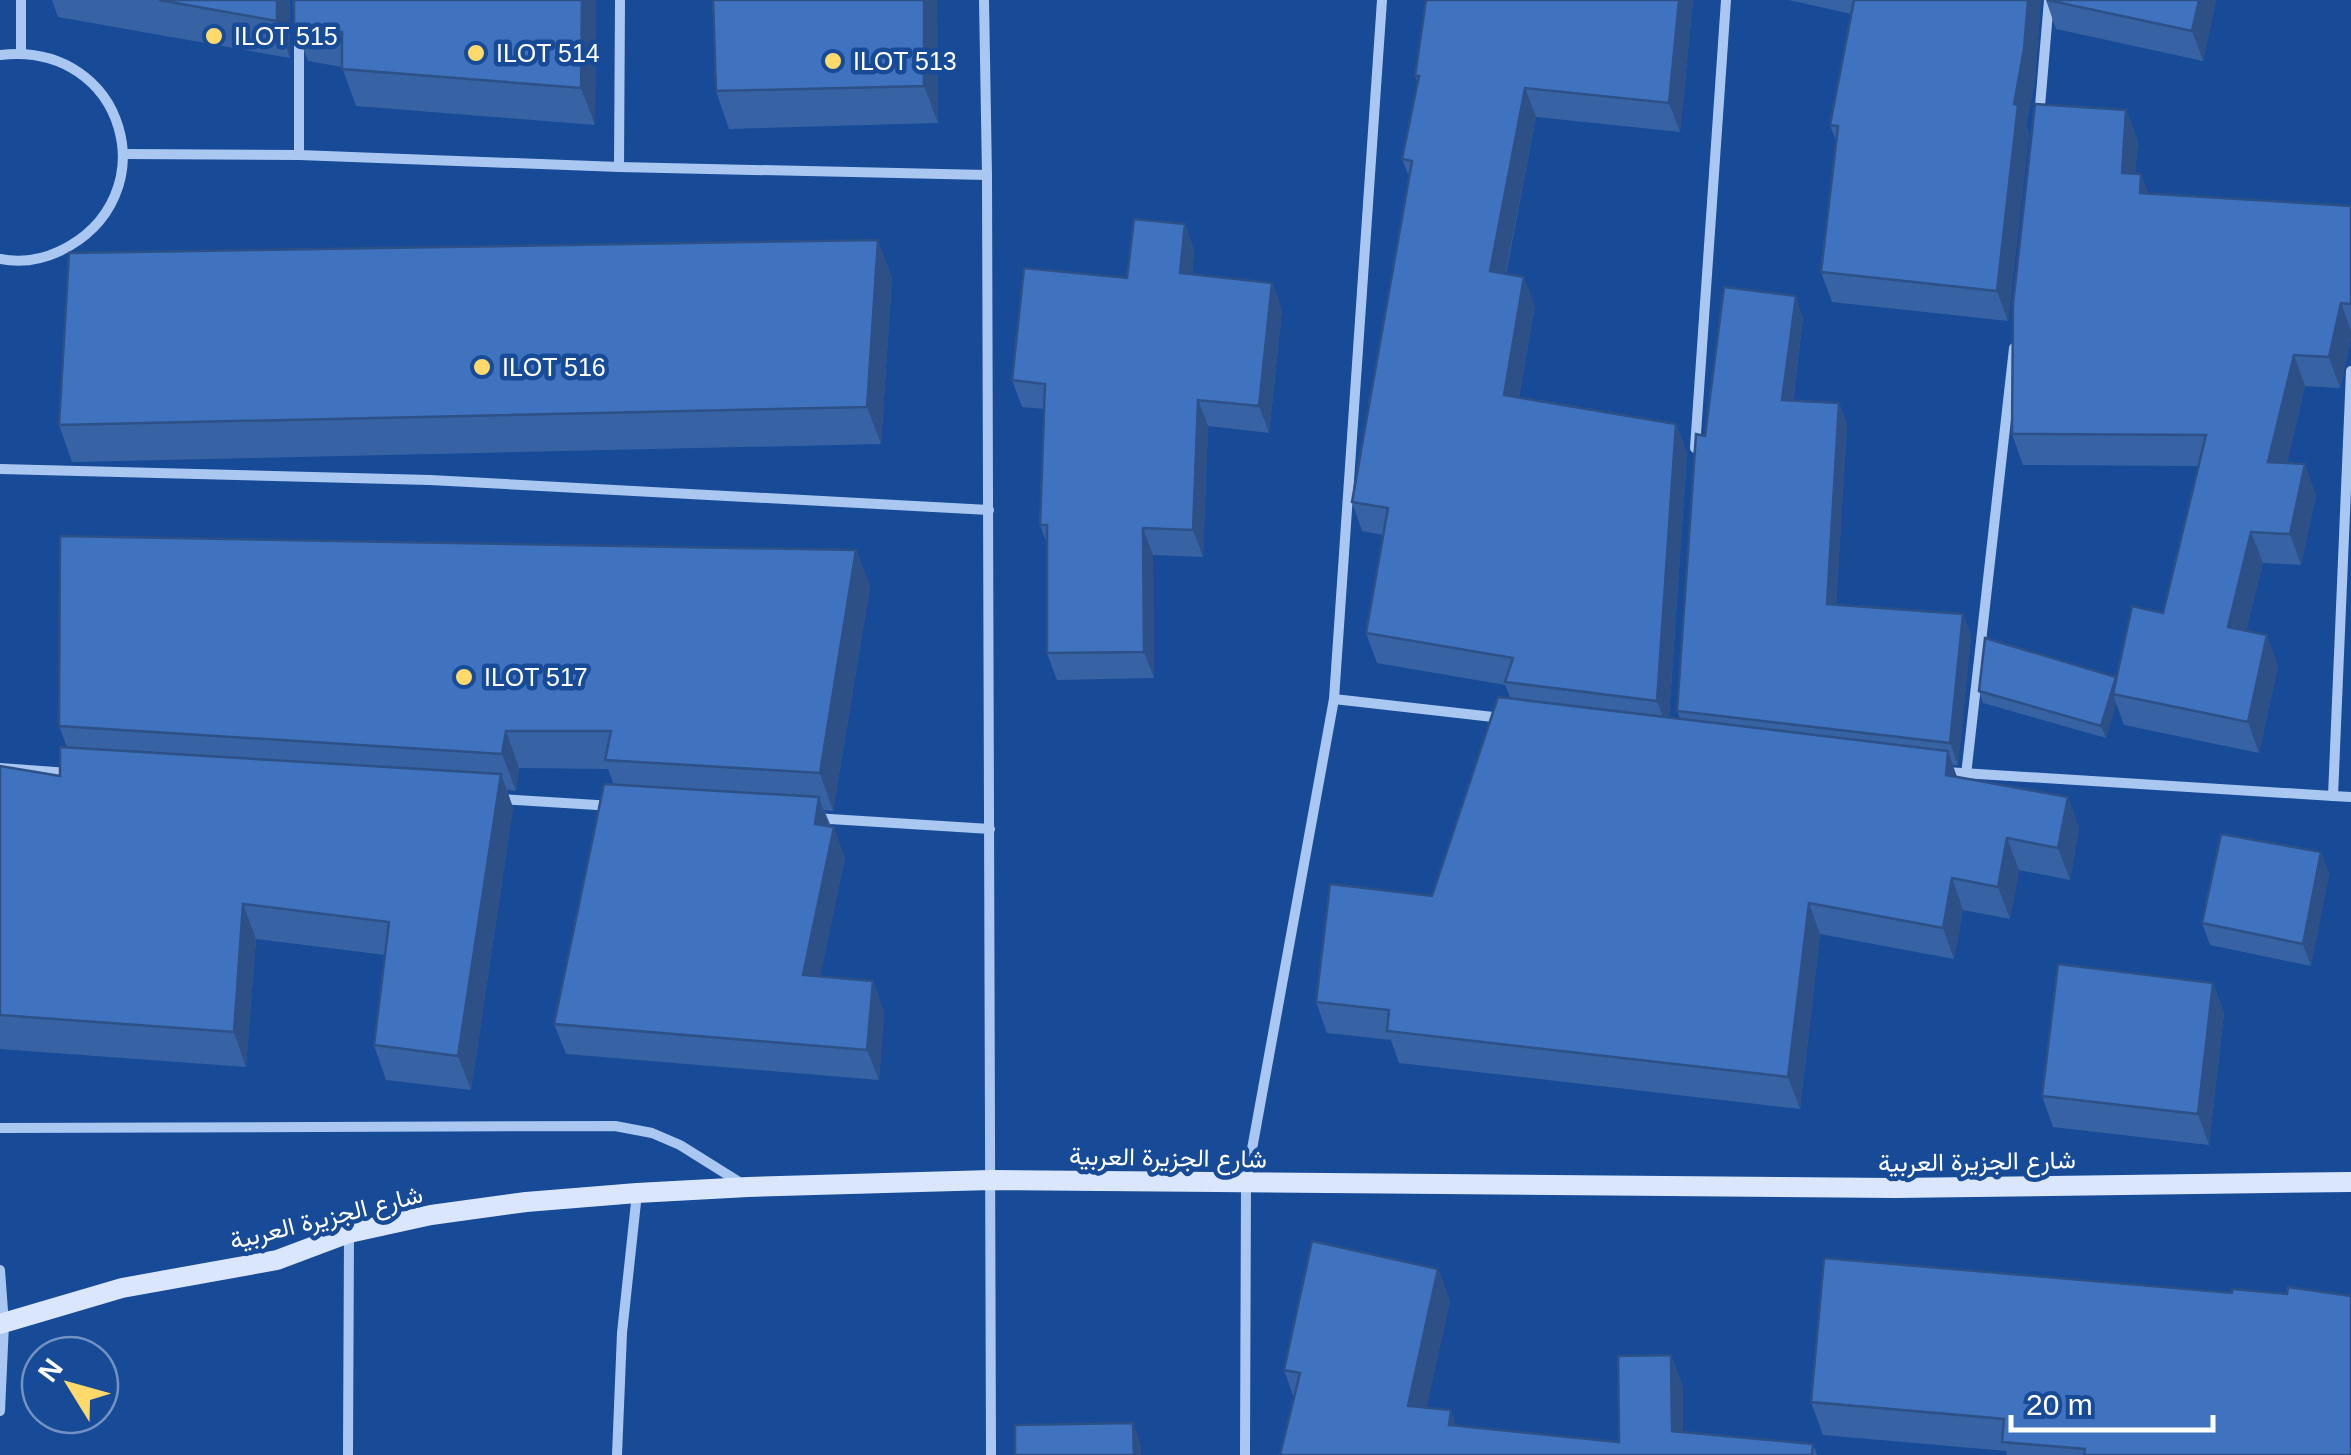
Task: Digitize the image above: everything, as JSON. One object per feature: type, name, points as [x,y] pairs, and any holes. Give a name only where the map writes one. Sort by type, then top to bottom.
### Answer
[{"type":"street","points":[[21,0],[21,52]]},
{"type":"street","points":[[299,0],[299,155]]},
{"type":"street","points":[[620,0],[620,166]]},
{"type":"street","points":[[984,0],[991,1455]]},
{"type":"street","points":[[1246,1455],[1246,1182],[1334,698],[1382,0]]},
{"type":"street","points":[[1694,459],[1726,0]]},
{"type":"street","points":[[2038,136],[2050,0]]},
{"type":"street","points":[[0,55],[21,52],[52,58],[81,72],[104,94],[118,123],[123,154],[119,188],[103,218],[80,242],[49,257],[16,262],[0,259]]},
{"type":"street","points":[[123,154],[299,155],[987,174]]},
{"type":"street","points":[[1966,774],[2016,330]]},
{"type":"street","points":[[2334,796],[2351,371]]},
{"type":"street","points":[[0,469],[430,480],[989,510]]},
{"type":"street","points":[[1334,698],[1505,718]]},
{"type":"street","points":[[0,768],[79,773]]},
{"type":"street","points":[[1927,770],[2351,798]]},
{"type":"street","points":[[495,798],[634,807]]},
{"type":"street","points":[[792,816],[990,829]]},
{"type":"street","points":[[0,1128],[615,1126],[652,1132],[748,1187]]},
{"type":"street","name":"شارع الجزيرة العربية","points":[[2,1324],[122,1288],[277,1260],[349,1233],[431,1215],[637,1193],[991,1180],[1896,1188],[2351,1182]]},
{"type":"street","points":[[617,1455],[622,1333],[637,1193]]},
{"type":"street","points":[[348,1455],[349,1233]]},
{"type":"street","points":[[0,1270],[0,1412]]},
{"type":"building","points":[[159,0],[277,0],[277,21]]},
{"type":"building","name":"ILOT 514","points":[[294,0],[582,0],[581,88],[342,69],[342,32],[294,24]]},
{"type":"building","name":"ILOT 513","points":[[713,0],[924,0],[924,86],[716,91]]},
{"type":"building","points":[[1426,0],[1679,0],[1669,103],[1525,88],[1490,271],[1524,277],[1504,395],[1676,424],[1657,701],[1505,682],[1513,658],[1366,633],[1388,508],[1352,502],[1412,161],[1402,159],[1419,76],[1415,76]]},
{"type":"building","points":[[1854,0],[2028,0],[1997,291],[1821,272],[1838,126],[1830,125]]},
{"type":"building","points":[[2047,0],[2199,0],[2192,31]]},
{"type":"building","points":[[2035,104],[2126,110],[2122,173],[2141,174],[2140,193],[2351,206],[2351,304],[2341,303],[2329,357],[2294,355],[2268,462],[2305,464],[2290,534],[2251,532],[2228,627],[2267,635],[2248,722],[2113,694],[2132,606],[2163,613],[2206,435],[2012,434],[2013,304]]},
{"type":"building","points":[[1134,219],[1185,224],[1180,273],[1272,283],[1259,406],[1198,400],[1193,530],[1143,528],[1144,652],[1047,653],[1047,525],[1040,525],[1045,384],[1012,380],[1024,268],[1127,278]]},
{"type":"building","name":"ILOT 516","points":[[878,240],[867,407],[59,425],[69,253]]},
{"type":"building","points":[[1724,287],[1796,296],[1782,400],[1839,403],[1827,604],[1963,614],[1950,743],[1677,711],[1696,434],[1705,436]]},
{"type":"building","name":"ILOT 517","points":[[60,536],[856,550],[820,773],[605,760],[611,731],[506,731],[502,754],[59,726]]},
{"type":"building","points":[[1985,638],[2116,677],[2101,726],[1979,691]]},
{"type":"building","points":[[1498,697],[1948,751],[1946,775],[2068,797],[2058,848],[2007,838],[1998,887],[1952,878],[1943,928],[1809,903],[1788,1077],[1387,1031],[1389,1010],[1316,1002],[1330,884],[1432,896]]},
{"type":"building","points":[[60,747],[501,774],[458,1056],[374,1045],[389,922],[243,904],[234,1032],[0,1015],[0,766],[60,776]]},
{"type":"building","points":[[604,784],[819,797],[815,824],[834,827],[803,975],[873,981],[867,1050],[554,1024]]},
{"type":"building","points":[[2221,834],[2321,852],[2303,944],[2202,923]]},
{"type":"building","points":[[2058,964],[2213,983],[2198,1114],[2042,1096]]},
{"type":"building","points":[[1312,1241],[1438,1269],[1408,1406],[1451,1410],[1449,1425],[1619,1442],[1618,1356],[1671,1355],[1672,1431],[1813,1444],[1812,1455],[1280,1455],[1300,1373],[1284,1370]]},
{"type":"building","points":[[1824,1258],[2232,1293],[2232,1289],[2287,1294],[2288,1287],[2351,1296],[2351,1455],[2084,1455],[2085,1449],[2002,1442],[2004,1419],[1811,1402]]},
{"type":"building","points":[[1133,1423],[1134,1455],[1015,1455],[1015,1425]]},
{"type":"place","name":"ILOT 515","points":[[214,36]]},
{"type":"place","name":"ILOT 514","points":[[476,53]]},
{"type":"place","name":"ILOT 513","points":[[833,61]]},
{"type":"place","name":"ILOT 516","points":[[482,367]]},
{"type":"place","name":"ILOT 517","points":[[464,677]]}]
